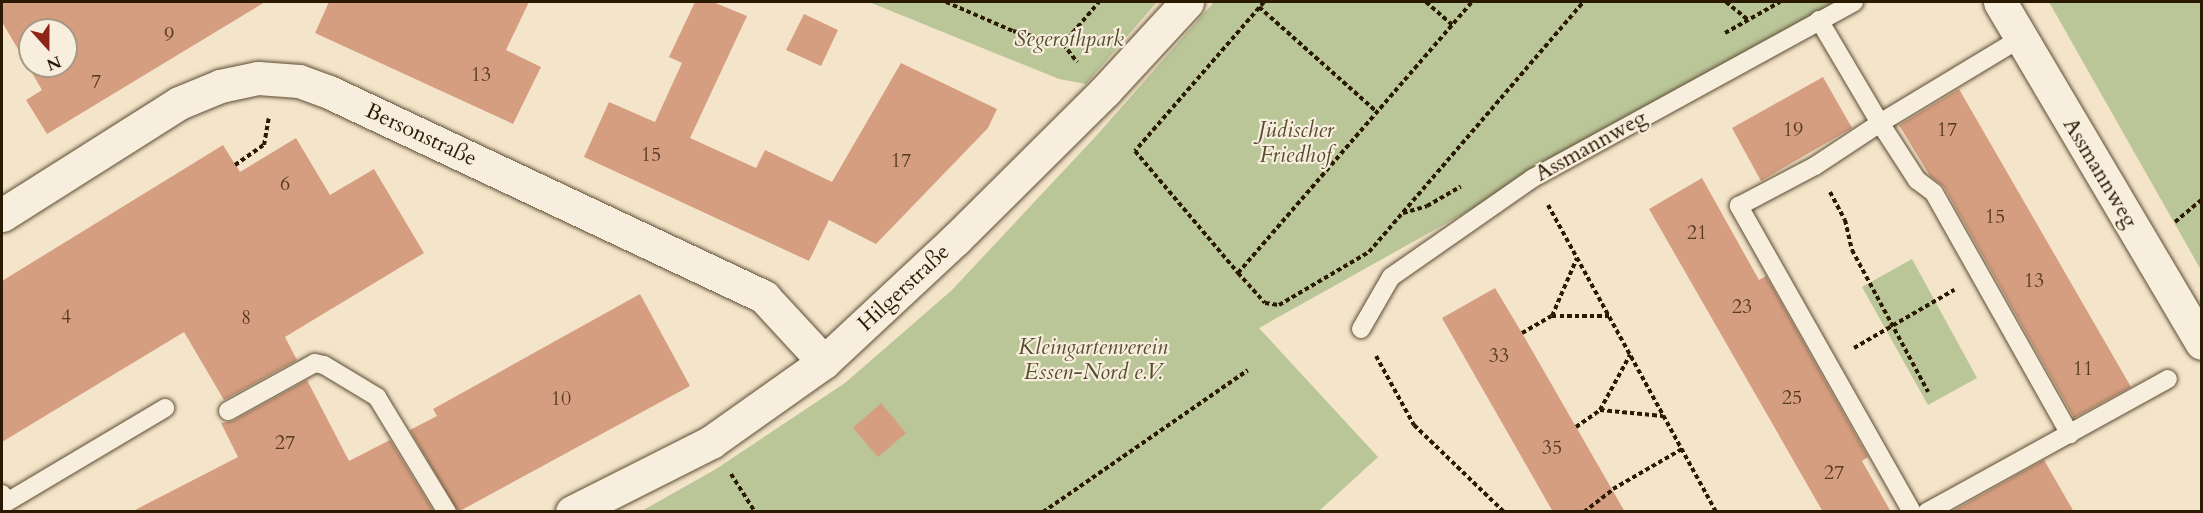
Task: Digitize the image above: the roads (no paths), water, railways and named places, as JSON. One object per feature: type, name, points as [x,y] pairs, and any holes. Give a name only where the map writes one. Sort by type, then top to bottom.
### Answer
[{"type":"street","name":"Hilgerstraße","points":[[572,512],[711,442],[824,362],[956,239],[1105,91],[1187,2]]},
{"type":"street","name":"Assmannweg","points":[[2000,2],[2202,343]]},
{"type":"street","name":"Bersonstraße","points":[[2,214],[179,103],[220,86],[258,78],[299,81],[329,92],[764,297],[824,362]]},
{"type":"lane","name":"Assmannweg","points":[[1361,329],[1391,277],[1533,178],[1854,2]]},
{"type":"lane","points":[[1819,20],[1917,180],[1934,193],[2070,434]]},
{"type":"lane","points":[[1912,512],[1739,206],[1815,166],[1880,123],[2021,38]]},
{"type":"lane","points":[[228,411],[315,363],[324,365],[377,397],[447,512]]},
{"type":"lane","points":[[1928,512],[2168,379]]},
{"type":"lane","points":[[2,494],[7,502],[165,408]]},
{"type":"park label","name":"Segerothpark","points":[[1069,40]]},
{"type":"park label","name":"Jüdischer Friedhof","points":[[1296,142]]},
{"type":"park label","name":"Kleingartenverein Essen-Nord e.V.","points":[[1093,360]]}]
